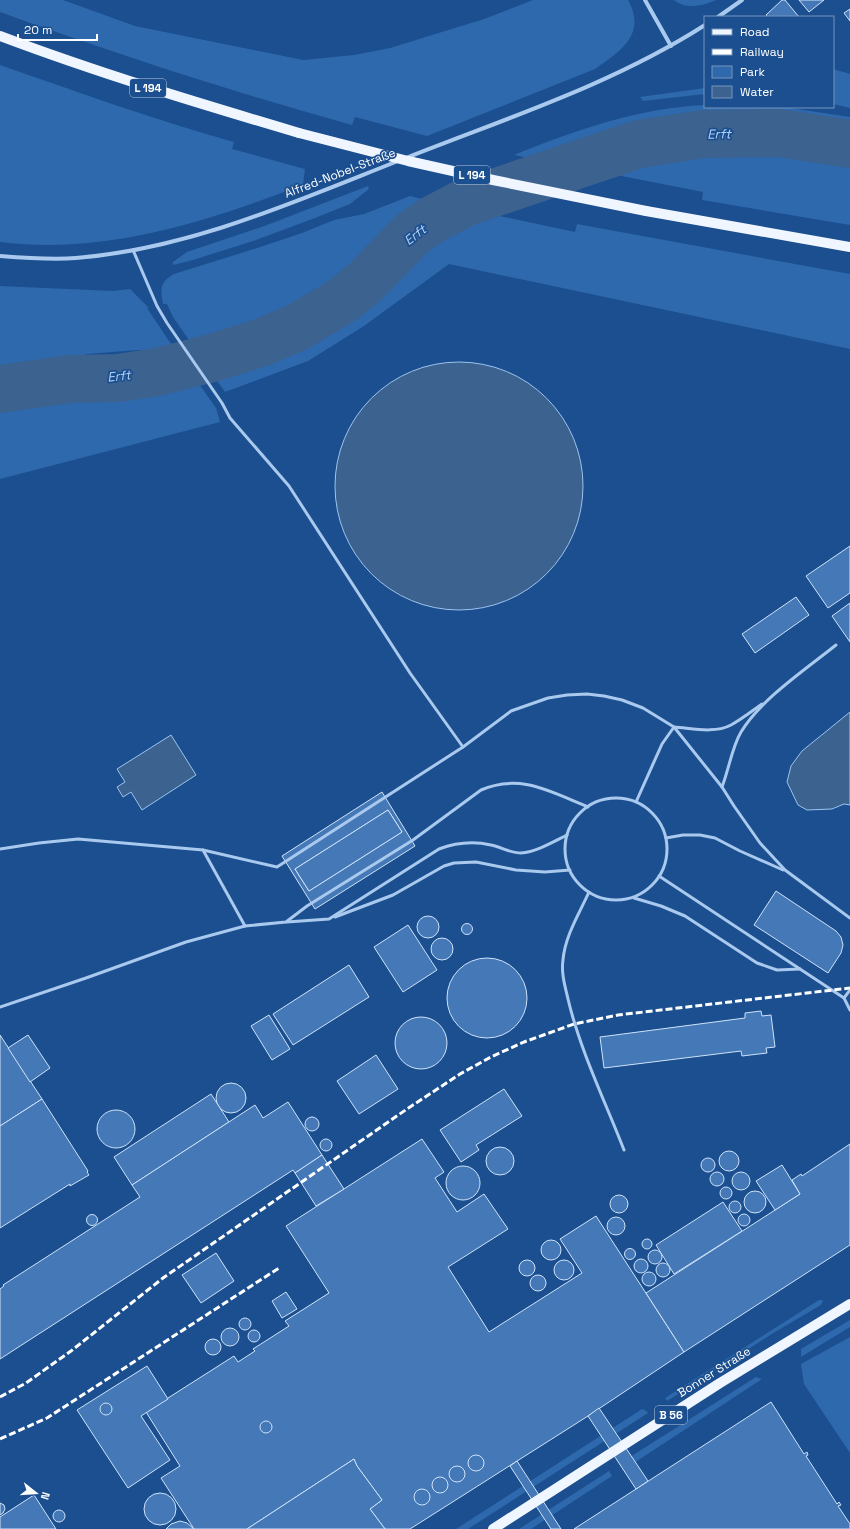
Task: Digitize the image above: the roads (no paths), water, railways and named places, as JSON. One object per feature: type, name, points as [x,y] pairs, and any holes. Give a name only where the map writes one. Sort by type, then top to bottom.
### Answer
[{"type":"main road","name":"L 194","points":[[0,36],[74,63],[178,97],[299,133],[408,161],[646,211],[850,247]]},
{"type":"main road","name":"Bonner Straße","points":[[493,1529],[720,1383],[850,1304]]},
{"type":"street","points":[[645,0],[671,46]]},
{"type":"street","points":[[719,16],[742,0]]},
{"type":"street","name":"Alfred-Nobel-Straße","points":[[0,256],[48,259],[76,258],[133,250],[177,241],[233,224],[330,189],[598,82],[638,64],[704,26]]},
{"type":"lane","points":[[133,250],[157,306],[167,324],[222,403],[230,418],[288,486],[410,673],[463,747]]},
{"type":"lane","points":[[674,727],[718,729],[730,726],[766,702],[836,645]]},
{"type":"lane","points":[[0,849],[78,839],[203,850],[276,867],[463,747],[511,711],[548,698],[587,694],[622,700],[643,708],[674,727],[722,787],[744,822],[760,843],[785,870],[850,918]]},
{"type":"lane","points":[[722,787],[729,771],[733,753],[741,732],[766,702]]},
{"type":"lane","points":[[636,802],[662,744],[674,727]]},
{"type":"lane","points":[[286,922],[307,906],[413,840],[481,790],[490,786],[512,782],[526,784],[588,807]]},
{"type":"lane","points":[[611,798],[627,799],[636,802],[645,807],[656,817],[661,825],[666,838],[667,858],[654,884],[646,890],[633,897],[623,900],[608,900],[589,892],[578,883],[570,870],[566,856],[567,835],[577,817],[588,807],[597,802],[611,798]]},
{"type":"lane","points":[[666,838],[683,834],[715,838],[740,851],[785,870]]},
{"type":"lane","points":[[329,919],[439,849],[450,845],[478,843],[492,845],[507,851],[521,853],[534,850],[567,835]]},
{"type":"lane","points":[[203,850],[245,926]]},
{"type":"lane","points":[[0,1007],[79,981],[186,942],[245,926],[329,919],[393,895],[444,866],[454,863],[476,862],[516,870],[545,872],[570,870]]},
{"type":"lane","points":[[659,876],[844,998],[850,1010]]},
{"type":"lane","points":[[589,892],[566,944],[563,960],[564,978],[574,1024],[624,1150]]},
{"type":"lane","points":[[633,897],[685,916],[757,963],[777,970],[800,969]]},
{"type":"lane","points":[[844,998],[850,990]]},
{"type":"water","points":[[447,362],[471,362],[507,371],[528,383],[547,398],[562,417],[574,438],[581,462],[583,486],[581,510],[574,534],[562,555],[547,574],[528,589],[507,601],[471,610],[447,610],[411,601],[380,582],[363,565],[344,534],[340,522],[335,498],[335,474],[344,438],[363,407],[380,390],[411,371],[423,367]]},
{"type":"water","points":[[850,712],[850,805],[844,804],[832,809],[807,810],[798,805],[787,782],[791,766],[802,751]]},
{"type":"water","points":[[171,735],[196,775],[142,810],[131,792],[123,797],[117,787],[125,782],[117,769]]},
{"type":"waterway","name":"Erft","points":[[0,389],[70,379],[119,378],[157,372],[212,358],[260,343],[296,328],[343,300],[363,284],[413,233],[432,220],[464,203],[639,144],[703,134],[779,133],[850,144]]},
{"type":"railway","points":[[0,1397],[26,1383],[71,1351],[163,1278],[407,1109],[460,1074],[491,1057],[524,1042],[574,1024],[618,1015],[850,988]]},
{"type":"railway","points":[[0,1439],[47,1418],[279,1268]]}]
